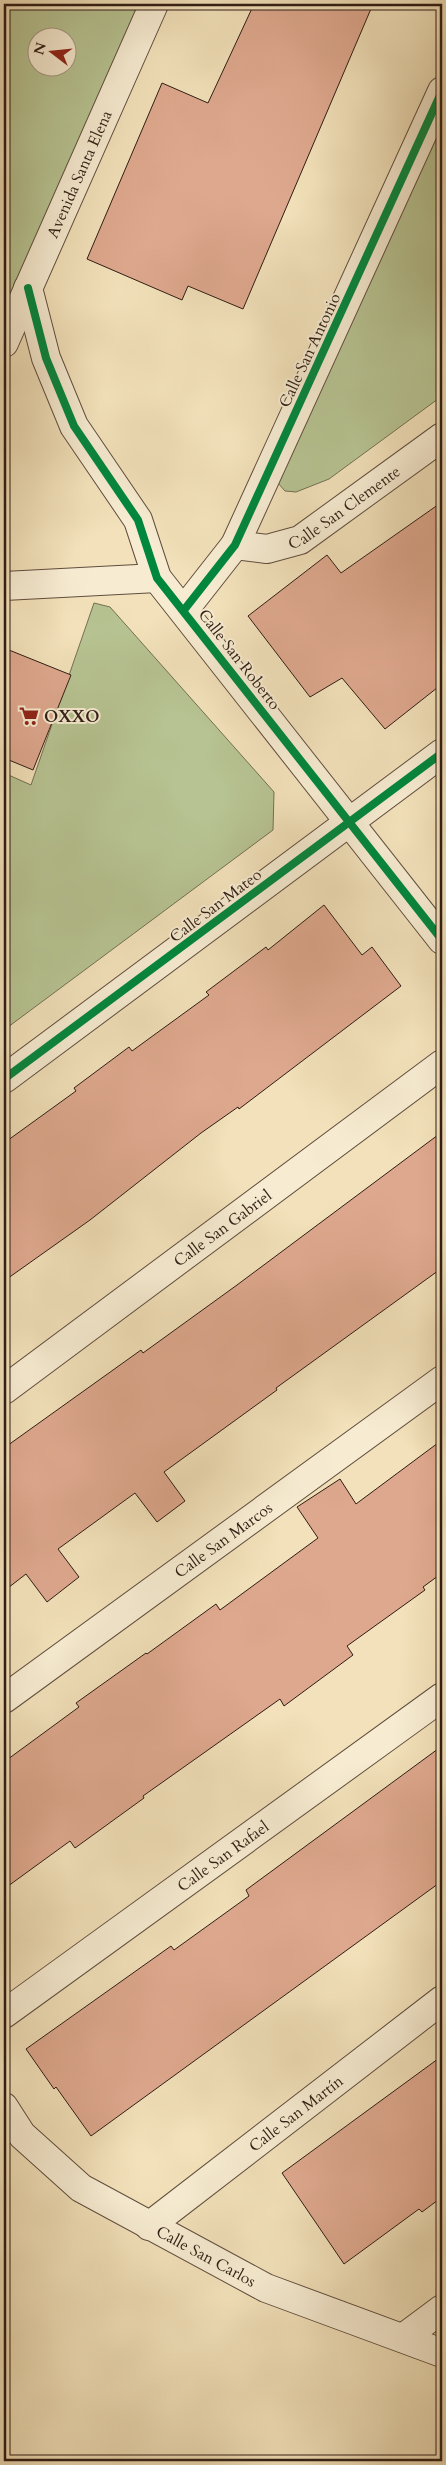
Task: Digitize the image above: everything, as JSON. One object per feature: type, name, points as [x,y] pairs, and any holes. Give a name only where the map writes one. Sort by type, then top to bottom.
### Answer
[{"type":"street","name":"Avenida Santa Elena","points":[[4,343],[154,4]]},
{"type":"street","name":"Calle San Antonio","points":[[184,610],[236,545],[442,91]]},
{"type":"street","name":"Calle San Roberto","points":[[28,288],[46,358],[74,426],[138,520],[157,578],[442,940]]},
{"type":"street","name":"Calle San Clemente","points":[[236,545],[267,549],[300,540],[442,437]]},
{"type":"street","points":[[4,586],[157,578]]},
{"type":"street","name":"Calle San Mateo","points":[[4,1079],[442,753]]},
{"type":"street","name":"Calle San Gabriel","points":[[4,1390],[442,1064]]},
{"type":"street","name":"Calle San Marcos","points":[[4,1699],[442,1380]]},
{"type":"street","name":"Calle San Rafael","points":[[4,2014],[442,1696]]},
{"type":"street","name":"Calle San Martín","points":[[149,2226],[442,2000]]},
{"type":"street","name":"Calle San Carlos","points":[[4,2107],[22,2135],[81,2188],[266,2288],[442,2353]]},
{"type":"street","points":[[403,2338],[442,2309]]},
{"type":"green space","points":[[4,4],[154,4],[4,343]]},
{"type":"green space","points":[[442,110],[442,396],[329,479],[296,492],[285,491],[278,483]]},
{"type":"green space","points":[[94,603],[110,607],[274,792],[273,830],[4,1030],[4,773],[31,785]]},
{"type":"building","points":[[254,4],[373,4],[243,309],[188,286],[182,300],[87,259],[162,83],[208,103]]},
{"type":"building","points":[[442,502],[442,684],[385,729],[342,678],[310,697],[248,616],[327,555],[341,573]]},
{"type":"building","name":"OXXO","points":[[4,648],[71,675],[33,770],[4,758]]},
{"type":"building","points":[[324,905],[362,955],[372,947],[401,986],[239,1109],[238,1107],[201,1133],[90,1220],[4,1281],[4,1143],[76,1091],[74,1088],[129,1047],[132,1051],[209,995],[206,992],[266,947],[268,950]]},
{"type":"building","points":[[442,1132],[442,1268],[164,1472],[185,1501],[157,1522],[135,1493],[58,1549],[79,1577],[47,1602],[26,1574],[4,1591],[4,1448],[141,1350],[143,1353]]},
{"type":"building","points":[[442,1440],[442,1573],[423,1587],[425,1590],[347,1646],[353,1655],[284,1706],[280,1699],[143,1796],[144,1798],[75,1848],[70,1841],[4,1889],[4,1762],[79,1707],[76,1703],[146,1653],[216,1604],[220,1610],[318,1538],[297,1507],[340,1479],[356,1504]]},
{"type":"building","points":[[442,1746],[442,1881],[91,2136],[56,2087],[54,2089],[26,2049],[171,1946],[174,1950],[249,1896],[246,1890]]},
{"type":"building","points":[[442,2056],[442,2197],[422,2212],[419,2209],[344,2264],[282,2173]]},
{"type":"cycle path","points":[[184,610],[235,545],[442,91]]},
{"type":"cycle path","points":[[28,288],[46,358],[74,426],[138,520],[157,578],[442,940]]},
{"type":"cycle path","points":[[4,1079],[442,753]]},
{"type":"place","name":"OXXO","points":[[29,716]]}]
